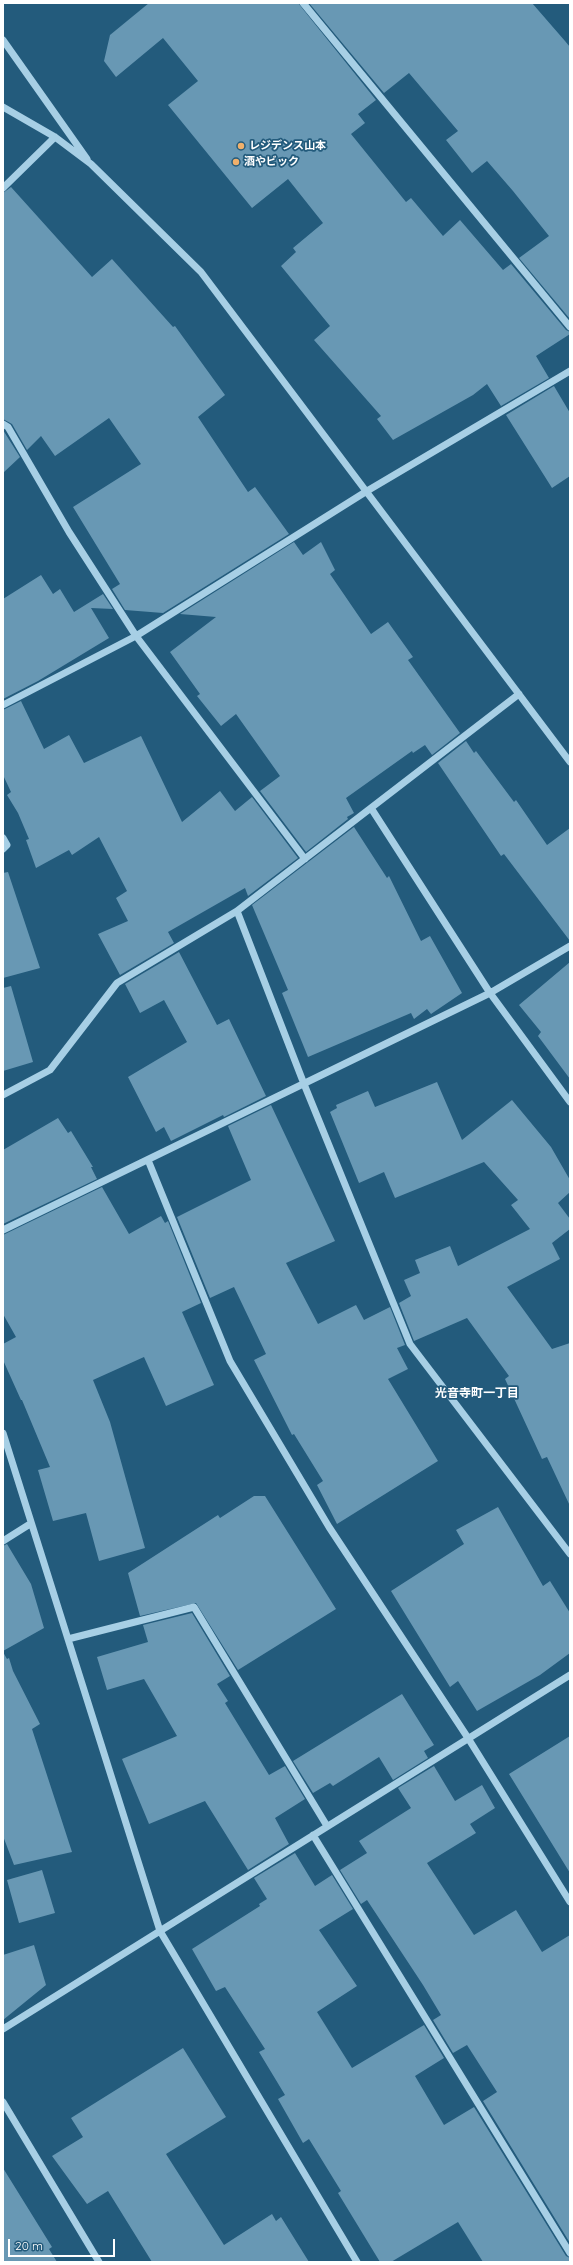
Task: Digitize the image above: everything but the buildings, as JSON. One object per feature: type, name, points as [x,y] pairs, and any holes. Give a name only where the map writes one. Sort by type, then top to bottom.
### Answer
[{"type":"street","points":[[303,3],[570,327]]},
{"type":"street","points":[[3,40],[91,164]]},
{"type":"street","points":[[3,107],[55,137],[91,164],[201,272],[570,762]]},
{"type":"street","points":[[3,188],[55,137]]},
{"type":"street","points":[[3,705],[136,636],[366,491],[570,371]]},
{"type":"street","points":[[3,424],[8,428],[69,532],[136,636],[305,860]]},
{"type":"street","points":[[3,1095],[50,1070],[117,983],[237,911],[519,694]]},
{"type":"street","points":[[371,808],[490,994],[570,1102]]},
{"type":"street","points":[[3,838],[7,846],[3,849]]},
{"type":"street","points":[[237,911],[304,1084],[410,1344],[570,1554]]},
{"type":"street","points":[[3,1230],[490,994],[570,946]]},
{"type":"street","points":[[148,1160],[230,1360],[329,1528],[468,1738],[570,1902]]},
{"type":"street","points":[[3,1433],[30,1524],[68,1639],[160,1931],[357,2262]]},
{"type":"street","points":[[3,1541],[30,1524]]},
{"type":"street","points":[[68,1639],[194,1607],[327,1826]]},
{"type":"street","points":[[3,2029],[570,1675]]},
{"type":"street","points":[[313,1835],[570,2253]]},
{"type":"street","points":[[3,2102],[99,2262]]},
{"type":"place","name":"レジデンス山本","points":[[241,146]]},
{"type":"place","name":"酒やビック","points":[[236,162]]},
{"type":"district","name":"光音寺町一丁目","points":[[477,1393]]}]
